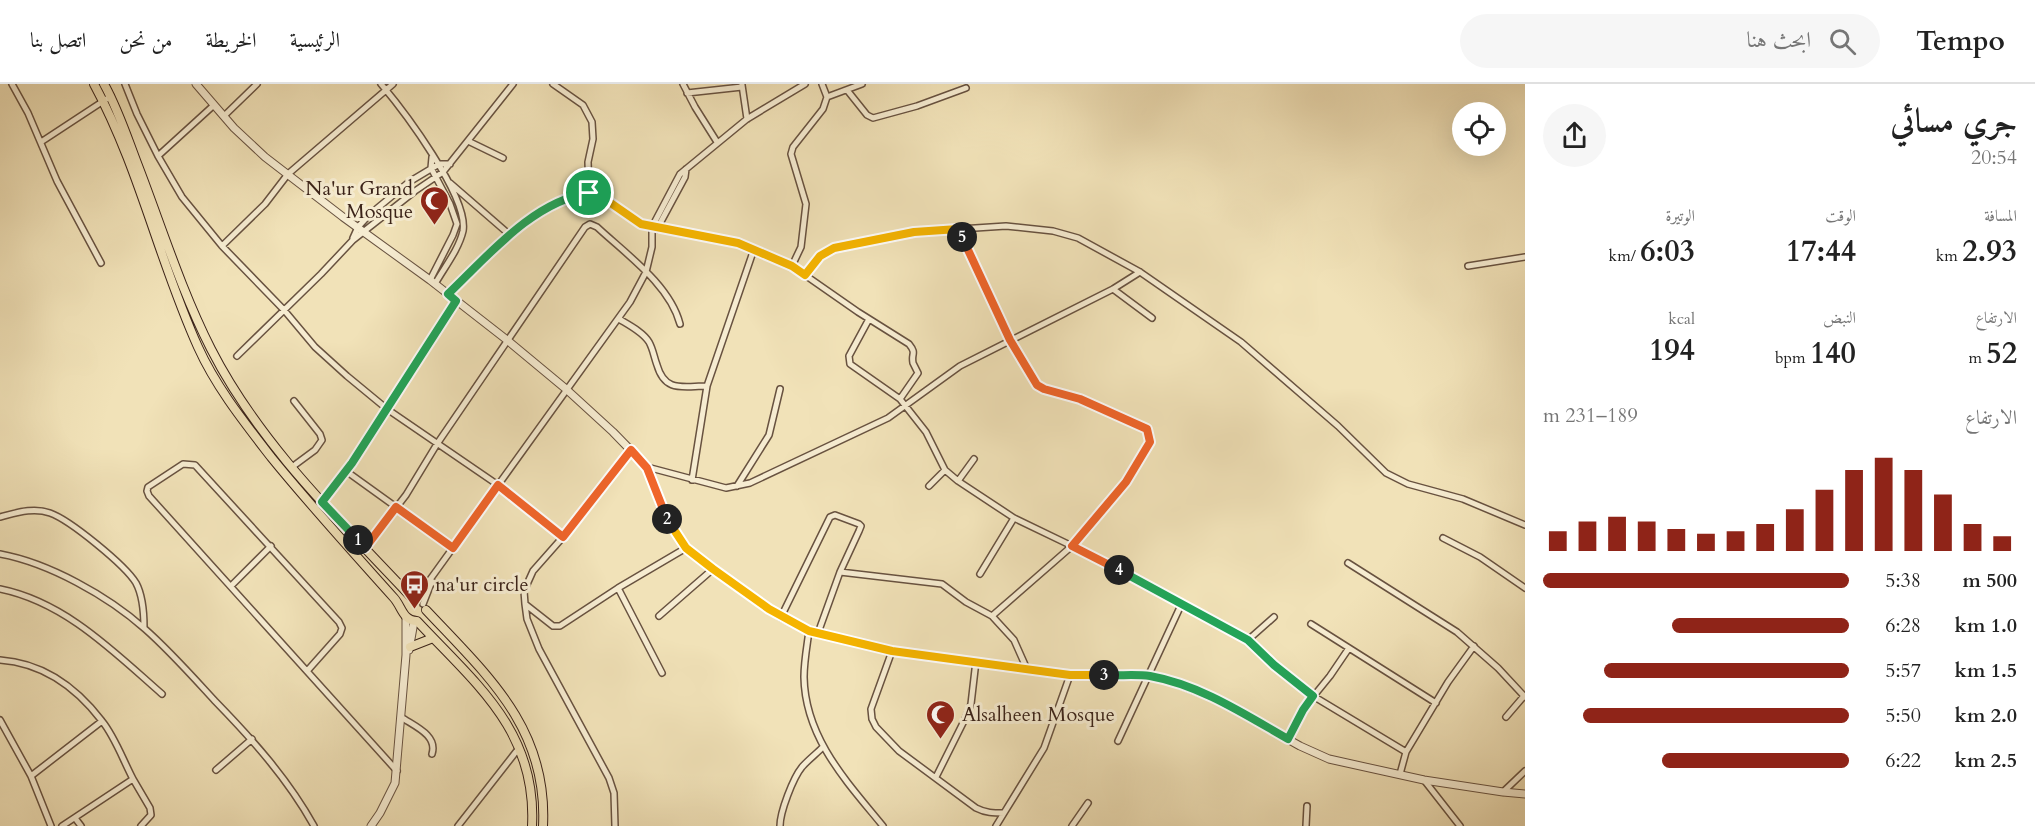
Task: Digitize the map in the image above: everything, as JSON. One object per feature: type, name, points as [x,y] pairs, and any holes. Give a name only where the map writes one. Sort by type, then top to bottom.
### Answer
[{"type":"main road","points":[[94,84],[107,99],[211,350],[246,409],[322,502],[482,670],[519,721],[532,747],[539,772],[543,800],[543,826]]},
{"type":"main road","points":[[104,84],[107,99],[173,285],[198,347],[212,373],[244,422],[302,495],[413,620],[433,638],[497,708],[520,746],[528,771],[531,787],[532,826]]},
{"type":"main road","points":[[403,608],[406,602],[419,603]]},
{"type":"main road","points":[[413,620],[422,619],[419,603]]},
{"type":"main road","points":[[408,651],[433,638]]},
{"type":"street","points":[[12,84],[42,142],[57,181],[101,263]]},
{"type":"street","points":[[126,84],[137,114],[158,156],[186,203],[222,246],[330,362],[387,409],[498,485],[563,537]]},
{"type":"street","points":[[196,84],[250,143],[433,282],[566,389],[647,468],[661,507],[686,548],[781,617],[809,631],[892,651],[1026,667],[1070,675],[1147,676],[1168,680],[1194,689],[1238,710],[1315,754],[1329,759],[1424,780],[1525,794]]},
{"type":"street","points":[[224,116],[256,84]]},
{"type":"street","points":[[381,84],[419,132],[432,157],[439,164],[462,215],[463,230],[456,247],[433,282]]},
{"type":"street","points":[[222,246],[265,204],[288,174],[393,84]]},
{"type":"street","points":[[237,356],[353,240],[443,172],[513,84]]},
{"type":"street","points":[[553,84],[583,105],[592,122],[593,139],[588,162],[589,193]]},
{"type":"street","points":[[683,84],[717,142]]},
{"type":"street","points":[[419,603],[434,574],[619,319],[646,272],[655,227],[678,178],[717,142],[747,119],[805,84]]},
{"type":"street","points":[[792,266],[801,248],[806,204],[791,154],[822,112],[827,97],[822,84]]},
{"type":"street","points":[[827,97],[862,84]]},
{"type":"street","points":[[687,93],[742,85],[747,119]]},
{"type":"street","points":[[847,90],[867,115],[873,118],[917,106],[966,88]]},
{"type":"street","points":[[42,142],[107,99]]},
{"type":"street","points":[[158,156],[214,105]]},
{"type":"street","points":[[468,141],[503,158]]},
{"type":"street","points":[[432,157],[431,168],[450,204],[457,224],[433,282]]},
{"type":"street","points":[[353,240],[358,227],[389,198],[431,168],[439,164],[450,164]]},
{"type":"street","points":[[447,182],[510,235]]},
{"type":"street","points":[[448,294],[510,235],[542,212],[576,195],[589,193],[602,197],[634,221],[754,249],[792,266],[909,344],[913,350],[913,363],[918,373],[900,399]]},
{"type":"street","points":[[365,548],[406,495],[437,444],[507,340],[578,235],[588,225],[597,227],[646,272],[674,304],[680,324]]},
{"type":"street","points":[[805,275],[820,256],[834,248],[914,232],[1006,226],[1053,231],[1078,238],[1140,272],[1241,342],[1338,426],[1386,473],[1408,484],[1463,499],[1525,525]]},
{"type":"street","points":[[958,229],[1010,340],[1037,385],[1099,407],[1147,429],[1150,434],[1150,442],[1126,482],[1072,546],[992,616]]},
{"type":"street","points":[[692,480],[707,386],[754,249]]},
{"type":"street","points":[[1468,266],[1525,257]]},
{"type":"street","points":[[647,468],[726,488],[750,483],[888,417],[960,366],[1113,289],[1140,272]]},
{"type":"street","points":[[1113,289],[1152,318]]},
{"type":"street","points":[[322,502],[346,471],[456,301]]},
{"type":"street","points":[[619,319],[647,339],[659,373],[665,382],[674,386],[707,386]]},
{"type":"street","points":[[870,319],[848,360],[850,364],[900,399],[926,432],[945,470],[958,481],[1014,518],[1182,603],[1248,640],[1274,665],[1313,696],[1406,752]]},
{"type":"street","points":[[737,486],[769,435],[780,389]]},
{"type":"street","points":[[292,467],[315,450],[322,440],[320,434],[294,401]]},
{"type":"street","points":[[615,826],[614,794],[609,778],[539,649],[527,619],[524,591],[529,577],[631,450]]},
{"type":"street","points":[[958,481],[974,459]]},
{"type":"street","points":[[308,670],[340,634],[342,628],[339,622],[195,465],[183,464],[148,487],[149,496],[397,771]]},
{"type":"street","points":[[929,486],[945,470]]},
{"type":"street","points":[[346,471],[453,548]]},
{"type":"street","points":[[0,517],[31,510],[49,512],[79,529],[135,581],[141,600],[144,628]]},
{"type":"street","points":[[781,617],[832,516],[859,524],[861,526],[840,572],[818,633]]},
{"type":"street","points":[[980,574],[1014,518]]},
{"type":"street","points":[[1443,538],[1480,557],[1525,588]]},
{"type":"street","points":[[231,586],[271,546]]},
{"type":"street","points":[[525,604],[557,626],[686,548]]},
{"type":"street","points":[[0,554],[46,568],[99,596],[144,628],[252,739],[290,788],[314,826]]},
{"type":"street","points":[[1348,562],[1457,632],[1498,668],[1524,696],[1506,717]]},
{"type":"street","points":[[659,616],[713,569]]},
{"type":"street","points":[[840,572],[942,584],[966,602],[992,616],[1014,640],[1026,667]]},
{"type":"street","points":[[618,588],[662,673]]},
{"type":"street","points":[[0,589],[26,597],[65,615],[111,650],[162,694]]},
{"type":"street","points":[[1118,741],[1182,603]]},
{"type":"street","points":[[1248,640],[1274,617]]},
{"type":"street","points":[[370,826],[393,790],[397,771],[413,620]]},
{"type":"street","points":[[1311,624],[1436,703]]},
{"type":"street","points":[[809,631],[804,675],[812,724],[823,747],[849,785],[884,826]]},
{"type":"street","points":[[1400,774],[1406,752],[1448,682],[1474,646]]},
{"type":"street","points":[[1288,739],[1303,710],[1349,648]]},
{"type":"street","points":[[892,651],[871,709],[876,728],[899,751],[983,812],[1004,813]]},
{"type":"street","points":[[0,660],[15,661],[46,671],[63,682],[102,721],[150,808],[151,815],[141,826]]},
{"type":"street","points":[[936,777],[966,717],[976,661]]},
{"type":"street","points":[[996,826],[1044,748],[1070,675]]},
{"type":"street","points":[[401,717],[427,734],[434,747],[432,754]]},
{"type":"street","points":[[0,720],[31,776],[51,826]]},
{"type":"street","points":[[31,776],[102,721]]},
{"type":"street","points":[[216,770],[252,739]]},
{"type":"street","points":[[458,826],[520,746]]},
{"type":"street","points":[[780,826],[780,818],[797,774],[823,747]]},
{"type":"street","points":[[1503,792],[1525,771]]},
{"type":"street","points":[[62,826],[133,779]]},
{"type":"street","points":[[1424,780],[1460,826]]},
{"type":"street","points":[[1072,826],[1088,802]]},
{"type":"street","points":[[1306,826],[1307,806]]},
{"type":"street","points":[[75,818],[81,826]]},
{"type":"place","name":"Na'ur Grand Mosque","points":[[434,226]]},
{"type":"place","name":"na'ur circle","points":[[414,610]]},
{"type":"place","name":"Alsalheen Mosque","points":[[941,740]]},
{"type":"route","points":[[589,193],[602,197],[641,224],[738,243],[792,266],[805,275],[820,256],[834,248],[914,232],[958,229],[1010,340],[1037,385],[1099,407],[1147,429],[1150,434],[1150,442],[1135,470],[1072,546],[1248,640],[1274,665],[1313,696],[1288,739],[1216,699],[1168,680],[1147,676],[1070,675],[1026,667],[892,651],[809,631],[769,609],[686,548],[661,507],[647,468],[631,450],[563,537],[498,485],[453,548],[396,507],[365,548],[322,502],[352,463],[456,301],[448,294],[530,219],[569,198],[589,193]]}]
